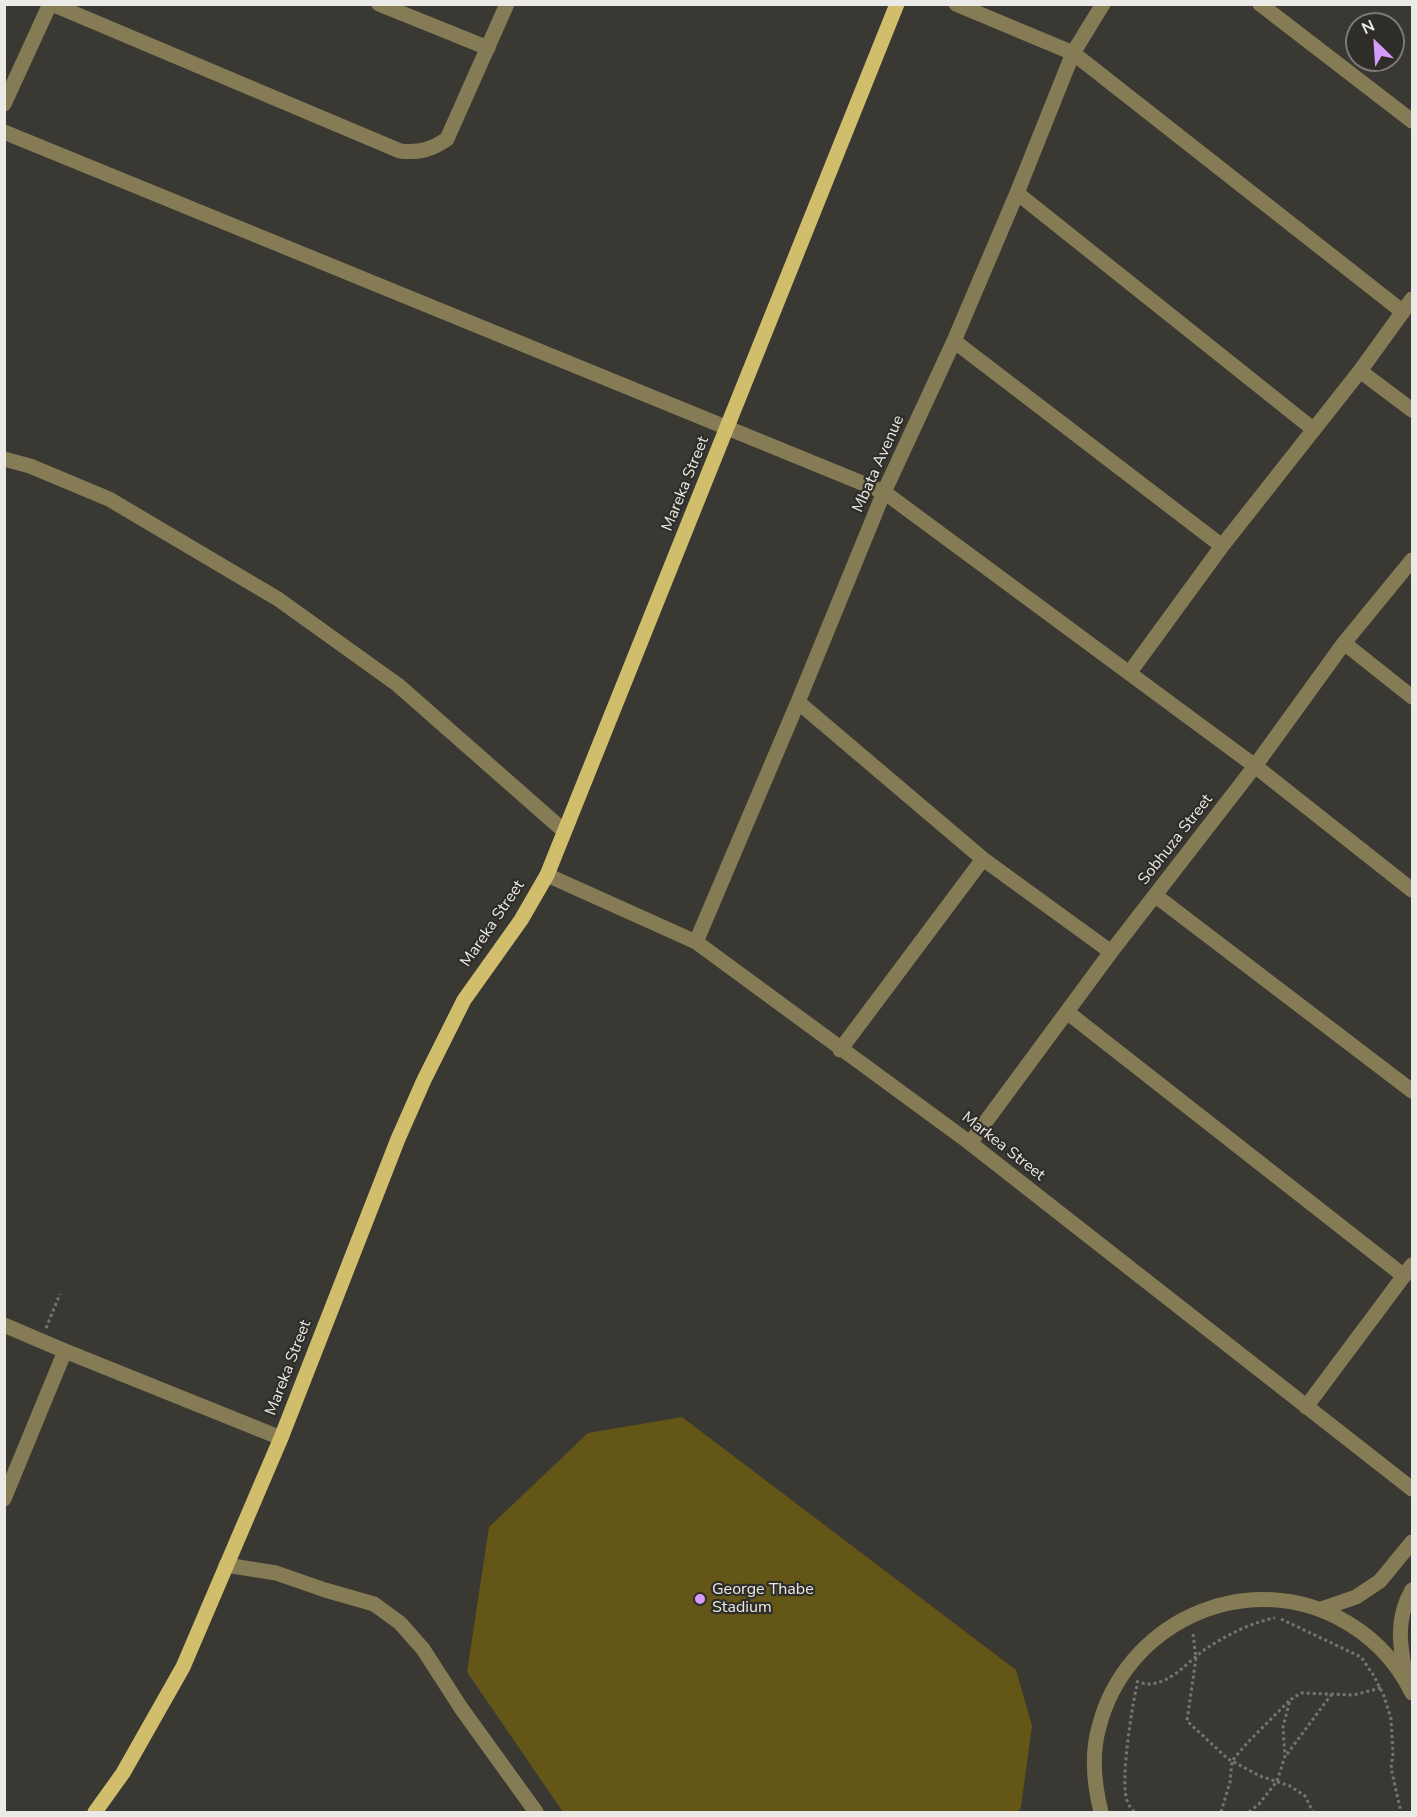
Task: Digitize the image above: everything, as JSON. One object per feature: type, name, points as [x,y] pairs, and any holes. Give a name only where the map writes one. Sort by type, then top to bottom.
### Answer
[{"type":"main road","name":"Mareka Street","points":[[95,1812],[123,1773],[183,1667],[281,1438],[398,1139],[424,1080],[464,1000],[521,920],[547,875],[897,4]]},
{"type":"street","points":[[4,104],[51,4],[400,152],[417,153],[429,150],[447,139],[507,4]]},
{"type":"street","points":[[379,4],[488,48]]},
{"type":"street","points":[[957,4],[1073,53],[1408,306],[1360,371],[1222,546],[1130,672]]},
{"type":"street","name":"Mbata Avenue","points":[[696,942],[884,492],[954,341],[1017,193],[1073,53],[1103,4]]},
{"type":"street","points":[[1260,4],[1413,122]]},
{"type":"street","points":[[4,132],[884,492],[1255,766],[1413,890]]},
{"type":"street","points":[[1017,193],[1313,429]]},
{"type":"street","points":[[954,341],[1222,546]]},
{"type":"street","points":[[1360,371],[1413,410]]},
{"type":"street","points":[[4,459],[30,466],[109,499],[278,599],[398,685],[564,831]]},
{"type":"street","name":"Sobhuza Street","points":[[970,1143],[1111,952],[1255,766],[1344,643],[1413,560]]},
{"type":"street","points":[[1344,643],[1413,697]]},
{"type":"street","points":[[798,702],[983,859],[1111,952]]},
{"type":"street","points":[[840,1050],[983,859]]},
{"type":"street","name":"Markea Street","points":[[547,875],[696,942],[840,1050],[970,1143],[1413,1489]]},
{"type":"street","points":[[1156,896],[1413,1091]]},
{"type":"street","points":[[1067,1012],[1408,1270],[1306,1407]]},
{"type":"street","points":[[4,1325],[281,1438]]},
{"type":"street","points":[[4,1499],[65,1351]]},
{"type":"street","points":[[1321,1609],[1356,1597],[1380,1581],[1413,1542]]},
{"type":"street","points":[[226,1565],[276,1573],[374,1604],[400,1623],[423,1649],[461,1708],[536,1812]]},
{"type":"street","points":[[1409,1687],[1399,1641],[1400,1622],[1413,1590]]},
{"type":"street","points":[[1101,1812],[1095,1789],[1094,1758],[1098,1728],[1108,1699],[1123,1672],[1153,1639],[1191,1614],[1233,1601],[1278,1599],[1321,1609],[1355,1626],[1383,1650],[1409,1687]]},
{"type":"path","points":[[41,1340],[60,1294]]},
{"type":"path","points":[[1191,1614],[1196,1658],[1187,1721],[1232,1761],[1260,1776],[1290,1786],[1305,1796],[1313,1812]]},
{"type":"path","points":[[1134,1812],[1126,1799],[1125,1775],[1132,1708],[1138,1683],[1149,1685],[1172,1676],[1205,1649],[1235,1632],[1278,1617],[1361,1656],[1380,1688],[1391,1719],[1393,1754],[1391,1768],[1401,1812]]},
{"type":"path","points":[[1221,1812],[1230,1782],[1232,1761],[1290,1700],[1300,1694],[1354,1695],[1380,1688]]},
{"type":"path","points":[[1249,1812],[1277,1781],[1286,1756],[1331,1695]]},
{"type":"path","points":[[1286,1756],[1283,1727],[1290,1700]]},
{"type":"shaded area","name":"George Thabe Stadium","points":[[682,1417],[1016,1670],[1032,1726],[1021,1807],[1018,1812],[563,1812],[467,1672],[489,1527],[588,1433]]},
{"type":"place","name":"George Thabe Stadium","points":[[700,1599]]}]
